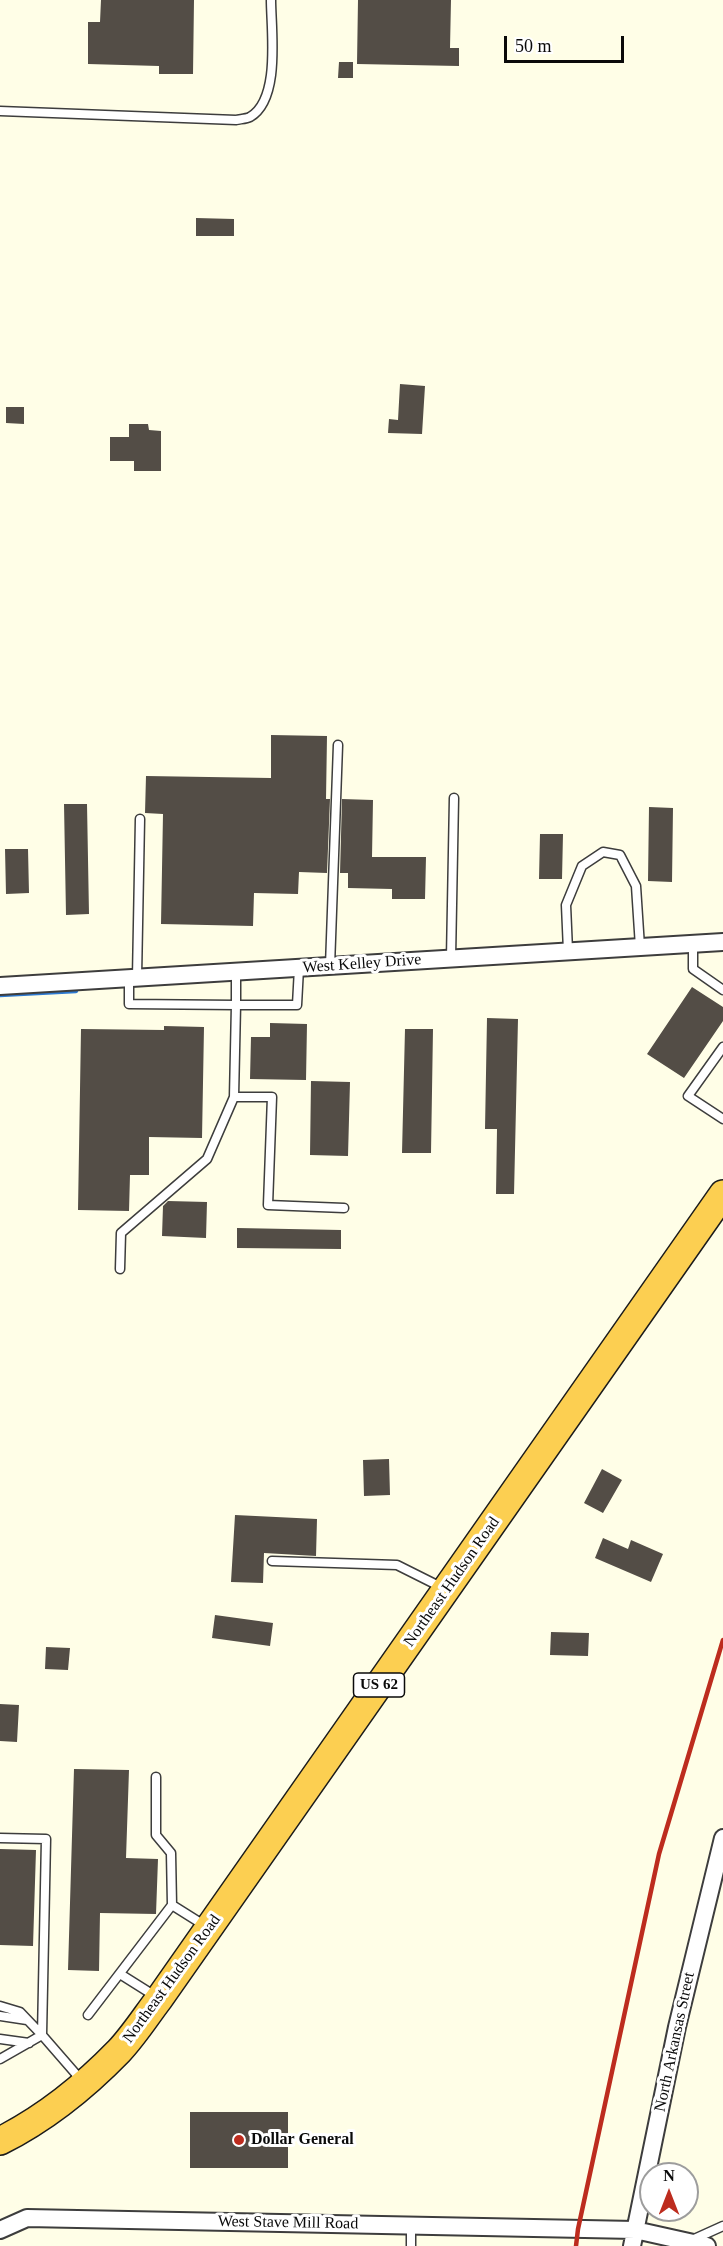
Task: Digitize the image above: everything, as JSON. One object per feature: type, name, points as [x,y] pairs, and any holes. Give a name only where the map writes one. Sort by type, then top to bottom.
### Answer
[{"type":"highway","name":"Northeast Hudson Road","points":[[0,2141],[20,2131],[84,2084],[120,2049],[159,1999],[723,1194]]},
{"type":"street","name":"West Kelley Drive","points":[[0,986],[723,942]]},
{"type":"street","name":"North Arkansas Street","points":[[634,2238],[677,2027],[723,1838]]},
{"type":"street","name":"West Stave Mill Road","points":[[0,2230],[27,2218],[411,2225],[578,2229],[707,2246]]},
{"type":"lane","points":[[0,111],[236,120],[250,117],[261,106],[270,87],[271,0]]},
{"type":"lane","points":[[330,966],[338,745]]},
{"type":"lane","points":[[451,958],[454,798]]},
{"type":"lane","points":[[140,819],[133,978],[129,1004],[297,1005],[299,968]]},
{"type":"lane","points":[[568,951],[566,905],[582,866],[603,852],[620,855],[636,886],[640,947]]},
{"type":"lane","points":[[693,944],[693,969],[723,990]]},
{"type":"lane","points":[[120,1269],[121,1233],[207,1159],[234,1097],[236,971]]},
{"type":"lane","points":[[723,1047],[688,1096],[723,1119]]},
{"type":"lane","points":[[234,1097],[272,1097],[267,1205],[344,1208]]},
{"type":"lane","points":[[273,1561],[396,1565],[446,1590]]},
{"type":"lane","points":[[88,2015],[172,1905],[171,1853],[156,1836],[156,1777]]},
{"type":"lane","points":[[0,1838],[46,1839],[42,2034]]},
{"type":"lane","points":[[172,1905],[209,1928]]},
{"type":"lane","points":[[120,1974],[159,1999]]},
{"type":"lane","points":[[0,2006],[20,2012],[42,2034],[84,2084]]},
{"type":"lane","points":[[0,2016],[28,2020]]},
{"type":"lane","points":[[0,2059],[42,2034]]},
{"type":"lane","points":[[0,2039],[28,2043]]},
{"type":"lane","points":[[411,2225],[411,2246]]},
{"type":"lane","points":[[688,2242],[723,2226]]},
{"type":"building","points":[[101,0],[194,0],[193,74],[159,74],[159,66],[88,64],[88,22],[100,22]]},
{"type":"building","points":[[358,0],[451,0],[450,48],[459,48],[459,66],[357,64]]},
{"type":"building","points":[[339,62],[353,62],[353,78],[338,78]]},
{"type":"building","points":[[196,218],[234,219],[234,236],[196,236]]},
{"type":"building","points":[[400,384],[425,386],[422,434],[388,433],[389,419],[398,420]]},
{"type":"building","points":[[6,407],[24,407],[24,424],[6,423]]},
{"type":"building","points":[[129,424],[148,424],[149,430],[161,431],[161,471],[134,471],[134,461],[110,461],[110,437],[129,437]]},
{"type":"building","points":[[271,735],[327,736],[326,799],[330,799],[327,873],[299,872],[298,894],[254,893],[253,926],[161,924],[163,814],[145,813],[146,776],[271,778]]},
{"type":"building","points":[[342,799],[373,800],[372,857],[426,857],[425,899],[392,899],[392,889],[348,888],[348,873],[340,873]]},
{"type":"building","points":[[64,804],[87,804],[89,914],[66,915]]},
{"type":"building","points":[[649,807],[673,808],[672,882],[648,881]]},
{"type":"building","points":[[540,834],[563,834],[562,879],[539,879]]},
{"type":"building","points":[[5,849],[28,849],[29,893],[6,894]]},
{"type":"building","points":[[692,987],[723,1007],[723,1021],[684,1078],[647,1054]]},
{"type":"building","points":[[487,1018],[518,1019],[514,1194],[496,1194],[497,1129],[485,1129]]},
{"type":"building","points":[[270,1023],[307,1024],[306,1080],[250,1079],[251,1037],[270,1037]]},
{"type":"building","points":[[164,1026],[204,1027],[202,1138],[149,1137],[149,1175],[130,1175],[129,1211],[78,1210],[81,1029],[164,1030]]},
{"type":"building","points":[[405,1029],[433,1029],[431,1153],[402,1153]]},
{"type":"building","points":[[311,1081],[350,1082],[348,1156],[310,1155]]},
{"type":"building","points":[[168,1201],[207,1202],[206,1238],[162,1236],[163,1206]]},
{"type":"building","points":[[237,1228],[341,1230],[341,1249],[237,1248]]},
{"type":"building","points":[[389,1459],[390,1495],[364,1496],[363,1460]]},
{"type":"building","points":[[602,1469],[622,1480],[603,1513],[584,1503]]},
{"type":"building","points":[[235,1515],[317,1519],[316,1556],[264,1553],[263,1583],[231,1582]]},
{"type":"building","points":[[603,1538],[628,1549],[631,1540],[663,1554],[651,1582],[595,1558]]},
{"type":"building","points":[[215,1615],[273,1623],[270,1646],[212,1638]]},
{"type":"building","points":[[551,1632],[589,1633],[588,1656],[550,1655]]},
{"type":"building","points":[[46,1647],[70,1648],[68,1670],[45,1669]]},
{"type":"building","points":[[0,1704],[19,1705],[17,1742],[0,1741]]},
{"type":"building","points":[[74,1769],[129,1770],[126,1858],[158,1859],[156,1914],[100,1913],[99,1971],[68,1970]]},
{"type":"building","points":[[0,1849],[36,1850],[33,1946],[0,1945]]},
{"type":"building","name":"Dollar General","points":[[190,2112],[288,2112],[288,2168],[190,2168]]},
{"type":"waterway","points":[[0,995],[76,991]]},
{"type":"railway","points":[[576,2246],[659,1854],[723,1640]]},
{"type":"place","name":"Dollar General","points":[[239,2140]]}]
